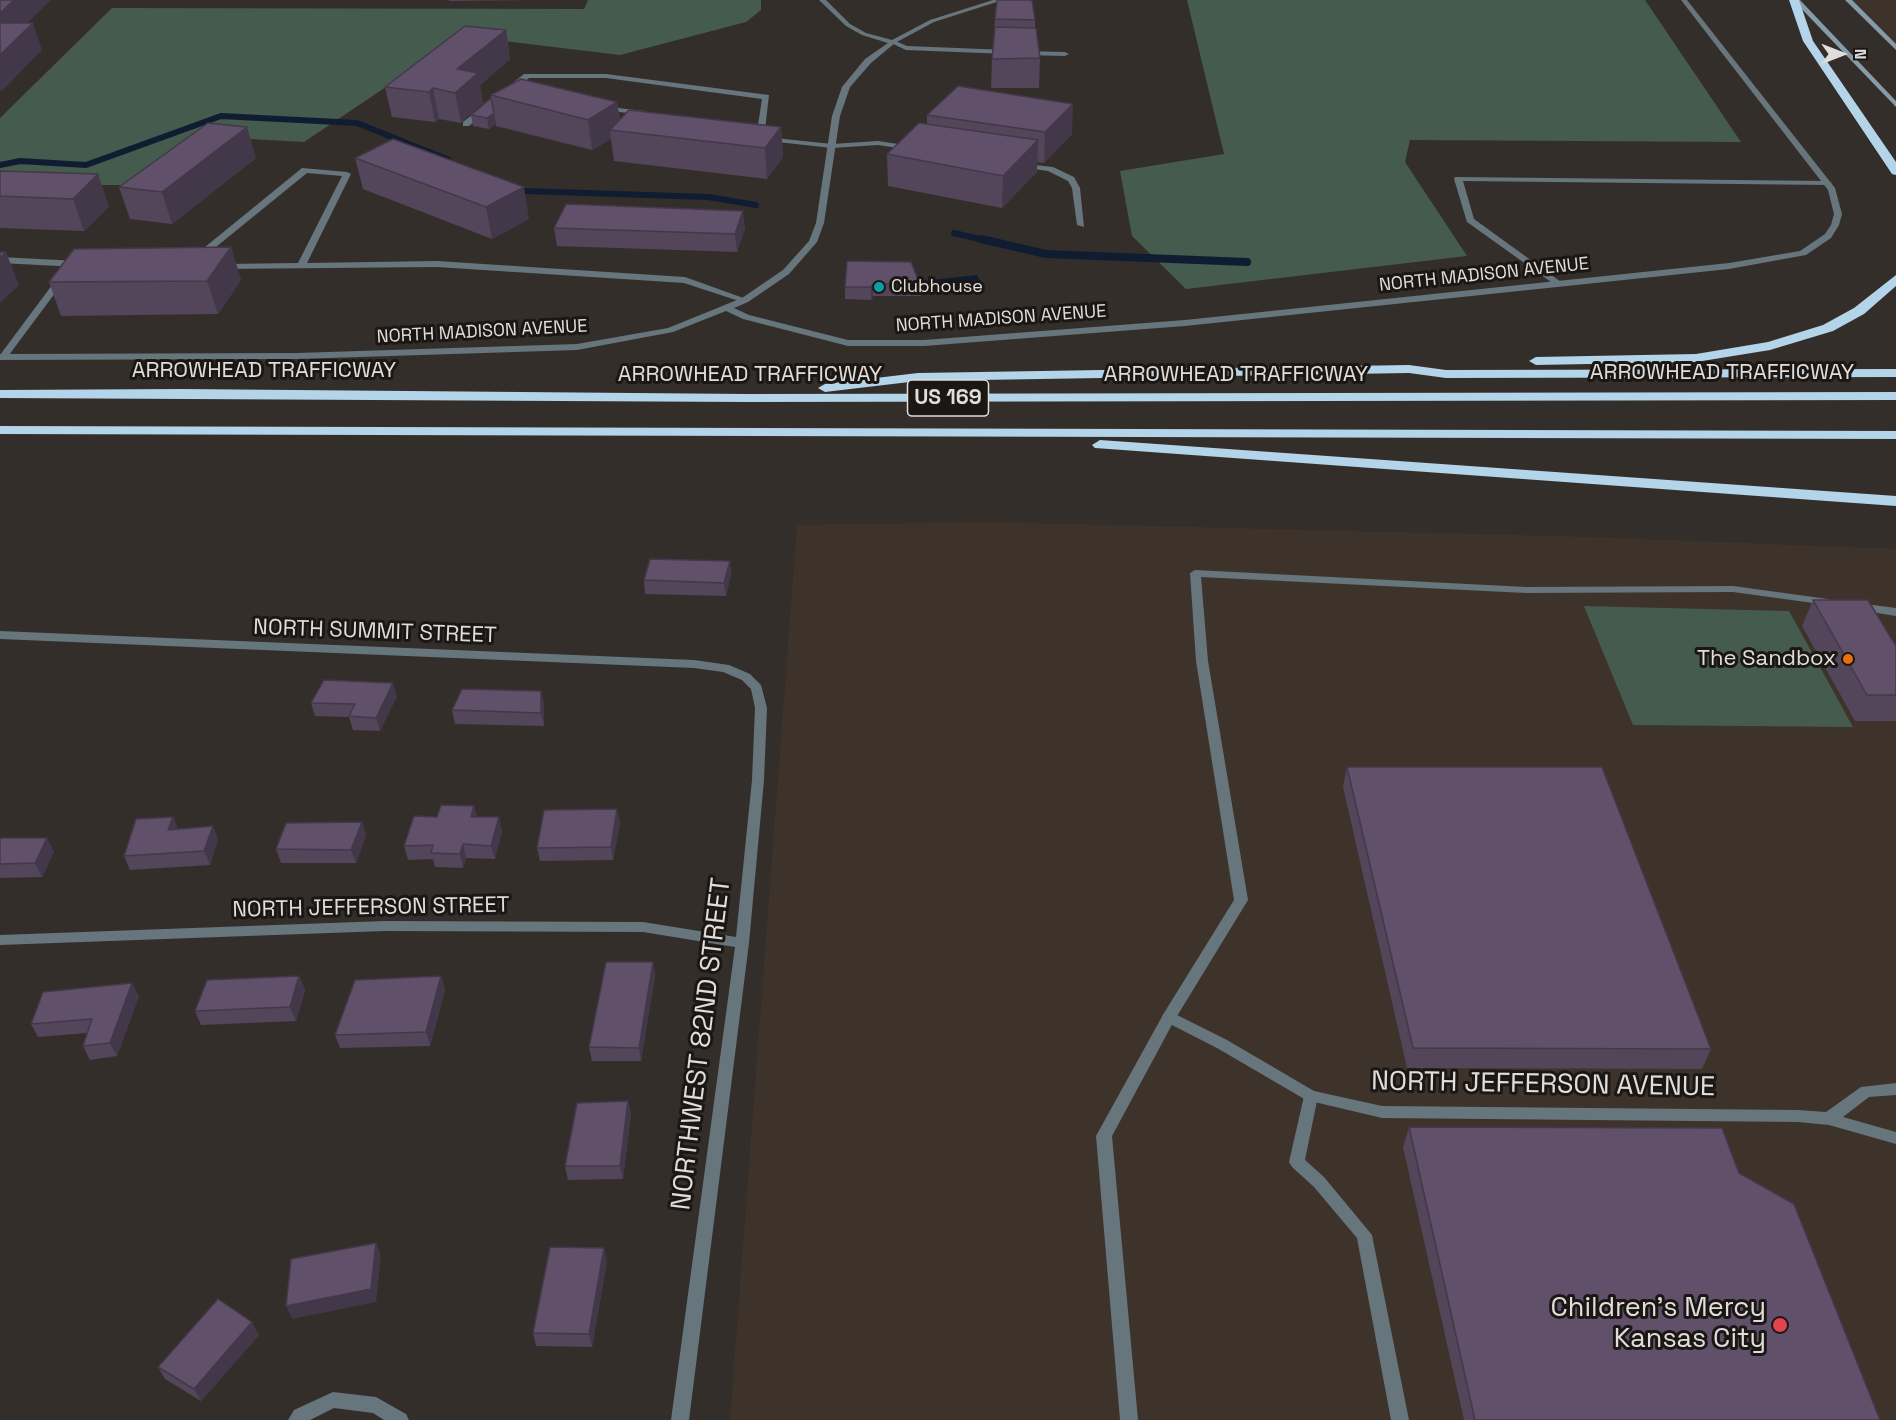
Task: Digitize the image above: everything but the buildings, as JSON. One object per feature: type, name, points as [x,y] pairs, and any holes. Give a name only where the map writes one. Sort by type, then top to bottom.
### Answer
[{"type":"highway","points":[[1795,0],[1808,41],[1896,171]]},
{"type":"highway","points":[[747,398],[918,376],[1164,375],[1409,369],[1443,363],[1696,358],[1770,346],[1828,328],[1859,311],[1896,279]]},
{"type":"highway","points":[[1409,369],[1446,374],[1896,373]]},
{"type":"highway","name":"ARROWHEAD TRAFFICWAY","points":[[0,394],[181,393],[747,398],[1896,396]]},
{"type":"highway","name":"US 169","points":[[0,430],[1896,435]]},
{"type":"highway","points":[[955,434],[1896,501]]},
{"type":"main road","points":[[1795,0],[1896,105]]},
{"type":"main road","points":[[1848,0],[1896,48]]},
{"type":"street","points":[[822,0],[848,25],[864,34],[906,48],[1065,54]]},
{"type":"street","name":"NORTH MADISON AVENUE","points":[[1,357],[297,356],[577,347],[670,330],[745,300],[786,272],[813,242],[820,223],[836,116],[846,87],[868,61],[893,42],[932,21],[1000,0]]},
{"type":"street","name":"NORTH MADISON AVENUE","points":[[728,308],[746,317],[848,343],[924,343],[1132,328],[1729,266],[1803,253],[1822,241],[1835,225],[1838,214],[1837,202],[1828,183],[1684,0]]},
{"type":"street","points":[[515,97],[503,95],[527,76],[606,76],[766,97],[760,138]]},
{"type":"street","points":[[466,124],[494,102]]},
{"type":"street","points":[[598,107],[658,114]]},
{"type":"street","points":[[748,136],[832,146],[879,143],[924,150]]},
{"type":"street","points":[[1016,164],[1050,169],[1071,178],[1076,188],[1081,225]]},
{"type":"street","points":[[185,268],[305,170],[347,174],[301,266]]},
{"type":"street","points":[[1558,284],[1470,220],[1458,179],[1828,183]]},
{"type":"street","points":[[0,260],[84,264]]},
{"type":"street","points":[[1,357],[73,263]]},
{"type":"street","points":[[208,267],[436,264],[685,280],[745,300]]},
{"type":"street","points":[[1129,1420],[1104,1136],[1169,1017],[1241,900],[1202,661],[1195,573],[1526,590],[1733,589],[1896,612]]},
{"type":"street","name":"NORTH SUMMIT STREET","points":[[0,635],[694,664],[725,668],[746,677]]},
{"type":"street","name":"NORTHWEST 82ND STREET","points":[[680,1420],[742,943],[758,780],[761,708],[757,688],[746,677]]},
{"type":"street","name":"NORTH JEFFERSON STREET","points":[[0,940],[385,926],[643,927],[742,943]]},
{"type":"street","name":"NORTH JEFFERSON AVENUE","points":[[1169,1017],[1222,1044],[1311,1096],[1382,1112],[1798,1116],[1829,1119],[1896,1138]]},
{"type":"street","points":[[1829,1119],[1866,1091],[1896,1089]]},
{"type":"street","points":[[1311,1096],[1297,1162],[1319,1182],[1364,1235],[1400,1420]]},
{"type":"street","points":[[297,1420],[300,1416],[333,1400],[376,1405],[400,1420]]},
{"type":"shaded area","points":[[1848,0],[1896,0],[1896,48]]},
{"type":"shaded area","points":[[987,522],[1591,537],[1896,549],[1896,1420],[730,1420],[797,525]]},
{"type":"green space","points":[[588,0],[761,0],[761,10],[746,22],[620,55],[462,36],[304,142],[198,136],[123,185],[0,185],[0,118],[112,8],[584,9]]},
{"type":"green space","points":[[1187,0],[1645,0],[1741,142],[1410,140],[1405,162],[1467,256],[1186,289],[1132,236],[1120,171],[1224,154]]},
{"type":"green space","points":[[1584,606],[1789,611],[1853,727],[1633,725]]},
{"type":"water","points":[[977,275],[983,287],[935,292],[930,280]]},
{"type":"waterway","points":[[0,165],[20,161],[86,165],[221,116],[357,123],[449,160]]},
{"type":"waterway","points":[[514,187],[525,191],[708,197],[756,205]]},
{"type":"waterway","points":[[954,233],[988,241]]},
{"type":"waterway","points":[[981,239],[1046,254],[1247,262]]},
{"type":"place","name":"Clubhouse","points":[[879,287]]},
{"type":"place","name":"The Sandbox","points":[[1848,659]]},
{"type":"place","name":"Children's Mercy Kansas City","points":[[1780,1325]]}]
